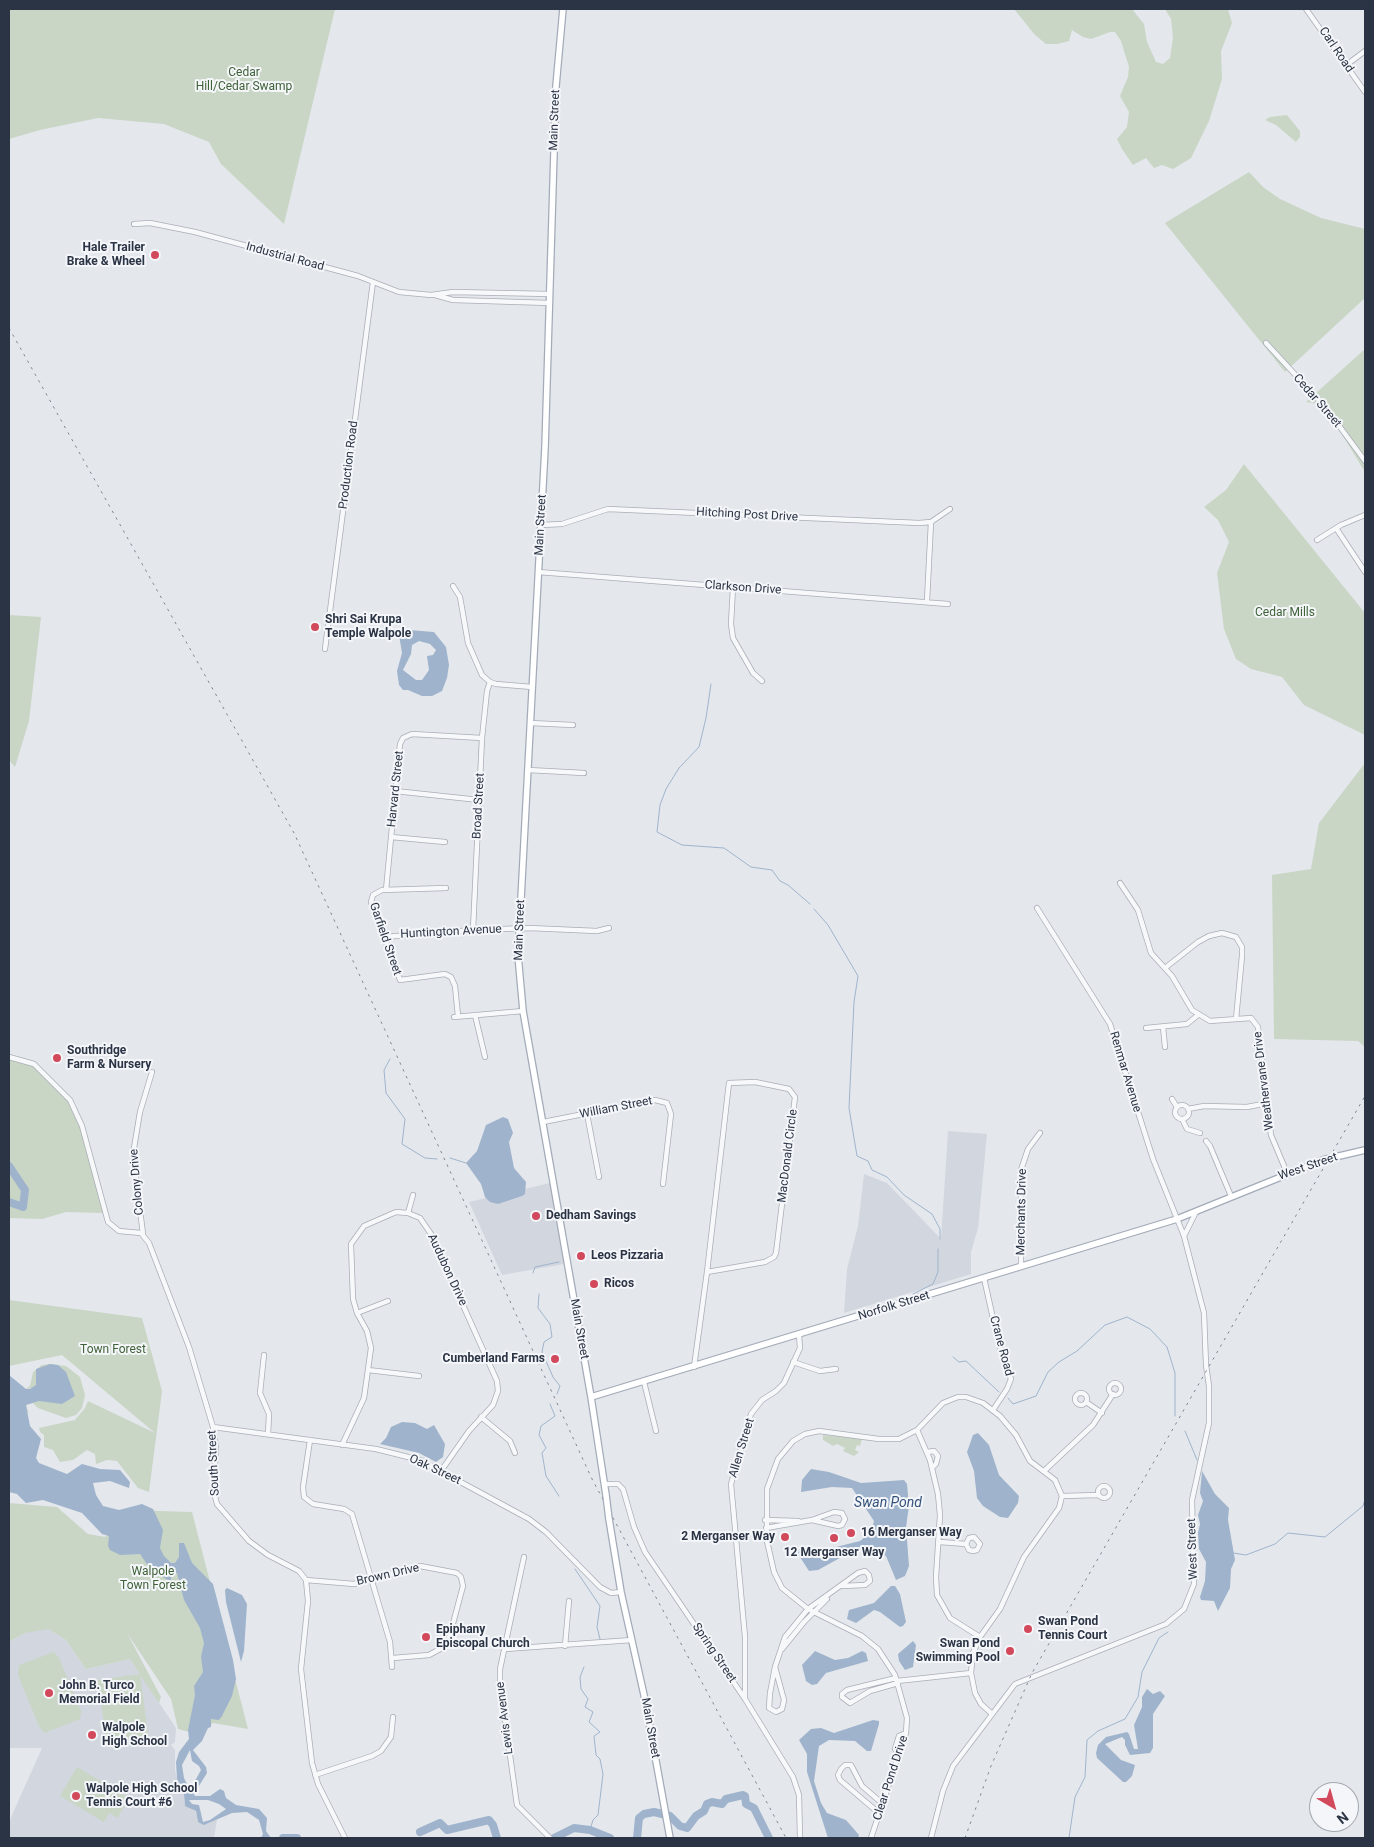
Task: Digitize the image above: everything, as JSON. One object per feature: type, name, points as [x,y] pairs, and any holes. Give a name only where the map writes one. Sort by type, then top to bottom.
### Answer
[{"type":"main road","name":"Main Street","points":[[563,9],[555,102],[550,303],[541,525],[518,928],[518,969],[523,1011],[591,1397],[621,1592],[670,1838]]},
{"type":"main road","name":"West Street","points":[[1196,1212],[1287,1173],[1324,1160],[1365,1150]]},
{"type":"main road","name":"Norfolk Street","points":[[591,1397],[799,1335],[1196,1212]]},
{"type":"street","name":"Carl Road","points":[[1306,9],[1325,32],[1345,66],[1365,92]]},
{"type":"street","points":[[1345,66],[1365,51]]},
{"type":"street","name":"Industrial Road","points":[[134,224],[150,223],[195,232],[373,282],[399,292],[435,295],[453,300],[550,303]]},
{"type":"street","name":"Production Road","points":[[325,649],[373,282]]},
{"type":"street","name":"Industrial Road","points":[[435,295],[453,292],[550,294]]},
{"type":"street","name":"Cedar Street","points":[[1266,343],[1326,408],[1365,460]]},
{"type":"street","name":"Hitching Post Drive","points":[[541,525],[567,523],[608,509],[931,522]]},
{"type":"street","points":[[927,601],[931,522],[950,509]]},
{"type":"street","points":[[1317,540],[1336,528],[1365,514]]},
{"type":"street","points":[[1336,528],[1365,572]]},
{"type":"street","name":"Clarkson Drive","points":[[538,572],[948,604]]},
{"type":"street","points":[[454,586],[460,597],[465,631],[479,669],[490,682],[501,685],[532,687]]},
{"type":"street","points":[[733,587],[731,624],[733,638],[753,673],[762,681]]},
{"type":"street","name":"Broad Street","points":[[473,930],[482,738],[486,691],[490,682]]},
{"type":"street","points":[[530,723],[573,725]]},
{"type":"street","name":"Harvard Street","points":[[386,890],[395,791],[403,738],[412,734],[482,738]]},
{"type":"street","points":[[528,770],[584,773]]},
{"type":"street","points":[[395,791],[479,800]]},
{"type":"street","points":[[390,837],[445,842]]},
{"type":"street","points":[[1120,883],[1138,910],[1151,953],[1165,968],[1181,996],[1198,1015],[1187,1024],[1146,1028]]},
{"type":"street","points":[[386,890],[446,888]]},
{"type":"street","name":"Garfield Street","points":[[386,890],[376,892],[371,897],[372,905],[400,980],[445,974],[451,977],[455,986],[456,1016],[476,1015]]},
{"type":"street","name":"Renmar Avenue","points":[[1037,908],[1110,1024],[1149,1148],[1176,1219]]},
{"type":"street","name":"Huntington Avenue","points":[[384,937],[518,928],[597,931],[609,928]]},
{"type":"street","points":[[1165,968],[1198,942],[1209,936],[1222,933],[1236,937],[1242,947],[1236,1018]]},
{"type":"street","points":[[485,1057],[476,1015],[523,1011]]},
{"type":"street","name":"Weathervane Drive","points":[[1198,1015],[1210,1022],[1251,1018],[1258,1027],[1273,1144],[1287,1173]]},
{"type":"street","points":[[1163,1027],[1165,1047]]},
{"type":"street","points":[[9,1057],[34,1064],[70,1100],[82,1126],[108,1222],[116,1230],[143,1234]]},
{"type":"street","name":"Colony Drive","points":[[143,1234],[133,1154],[140,1112],[152,1072]]},
{"type":"street","name":"MacDonald Circle","points":[[694,1366],[729,1082],[755,1082],[789,1089],[795,1097],[776,1253],[765,1262],[707,1272]]},
{"type":"street","points":[[1172,1099],[1177,1107],[1176,1116],[1182,1119],[1184,1126],[1190,1132],[1200,1133]]},
{"type":"street","name":"William Street","points":[[543,1122],[656,1100],[668,1104],[671,1114],[663,1184]]},
{"type":"street","points":[[1177,1107],[1183,1105],[1188,1109],[1209,1105],[1247,1107],[1268,1103]]},
{"type":"street","points":[[1182,1119],[1187,1116],[1188,1109]]},
{"type":"street","points":[[587,1114],[599,1177]]},
{"type":"street","name":"Merchants Drive","points":[[1021,1267],[1021,1170],[1028,1149],[1040,1133]]},
{"type":"street","points":[[1206,1141],[1210,1146],[1231,1196]]},
{"type":"street","points":[[342,1445],[364,1398],[370,1339],[357,1313],[352,1296],[350,1253],[353,1240],[367,1224],[396,1212],[408,1213],[413,1195]]},
{"type":"street","points":[[1184,1236],[1196,1212]]},
{"type":"street","name":"Audubon Drive","points":[[408,1213],[420,1218],[428,1230],[494,1372],[498,1387],[493,1405],[469,1431],[441,1471]]},
{"type":"street","name":"West Street","points":[[931,1838],[949,1773],[1010,1689],[1021,1681],[1166,1624],[1181,1613],[1190,1598],[1195,1572],[1192,1500],[1208,1435],[1210,1386],[1206,1366],[1204,1313],[1184,1236],[1176,1219]]},
{"type":"street","name":"South Street","points":[[143,1234],[154,1253],[189,1347],[213,1427],[216,1449],[213,1489],[217,1504],[249,1542],[268,1555],[299,1571],[306,1580]]},
{"type":"street","name":"Crane Road","points":[[984,1278],[998,1341],[1011,1378],[1007,1389],[993,1410]]},
{"type":"street","points":[[357,1313],[388,1301]]},
{"type":"street","name":"Allen Street","points":[[745,1699],[745,1637],[731,1484],[752,1414],[762,1400],[780,1388],[800,1348],[799,1335]]},
{"type":"street","points":[[264,1355],[260,1393],[269,1414],[268,1434]]},
{"type":"street","points":[[793,1362],[816,1370],[836,1369]]},
{"type":"street","points":[[368,1370],[419,1376]]},
{"type":"street","points":[[644,1382],[656,1431]]},
{"type":"street","points":[[1044,1471],[1085,1433],[1102,1413],[1113,1394]]},
{"type":"street","name":"Clear Pond Drive","points":[[871,1838],[906,1733],[907,1718],[897,1680],[886,1658],[874,1645],[857,1634],[812,1613],[785,1590],[777,1579],[770,1559],[765,1520],[767,1490],[771,1473],[782,1453],[798,1438],[812,1432],[829,1431],[889,1440],[899,1438],[917,1430],[943,1403],[958,1397],[974,1399],[993,1410],[1012,1431],[1030,1460],[1055,1480],[1062,1496]]},
{"type":"street","points":[[1086,1402],[1102,1413]]},
{"type":"street","points":[[482,1417],[510,1441],[515,1453]]},
{"type":"street","name":"Oak Street","points":[[213,1427],[402,1454],[441,1471],[536,1524],[600,1587],[608,1592],[621,1592]]},
{"type":"street","points":[[917,1430],[933,1467],[939,1503],[940,1542],[936,1586],[940,1604],[950,1618],[980,1637]]},
{"type":"street","points":[[310,1440],[303,1486],[304,1497],[313,1504],[350,1511],[355,1521],[372,1579],[393,1658],[392,1667]]},
{"type":"street","points":[[927,1452],[934,1451],[938,1456],[933,1467]]},
{"type":"street","name":"Spring Street","points":[[604,1484],[618,1484],[623,1489],[634,1527],[645,1552],[745,1699],[796,1783],[799,1795],[800,1838]]},
{"type":"street","points":[[991,1713],[978,1699],[971,1673],[973,1653],[980,1637],[1000,1608],[1024,1557],[1057,1514],[1062,1496],[1098,1495]]},
{"type":"street","points":[[765,1520],[812,1520],[834,1512],[842,1513],[845,1519],[842,1525],[838,1526],[812,1520]]},
{"type":"street","points":[[766,1528],[798,1521]]},
{"type":"street","points":[[940,1542],[966,1544]]},
{"type":"street","name":"Lewis Avenue","points":[[524,1557],[500,1670],[500,1684],[517,1805],[550,1838]]},
{"type":"street","name":"Brown Drive","points":[[306,1580],[354,1584],[420,1566],[457,1573],[462,1582],[448,1642],[442,1648],[429,1655],[393,1658]]},
{"type":"street","points":[[775,1667],[784,1700],[782,1709],[776,1712],[771,1710],[769,1705],[775,1667],[785,1637],[808,1609],[833,1593],[858,1573],[868,1572],[870,1578],[868,1583],[842,1586]]},
{"type":"street","points":[[306,1580],[308,1601],[301,1669],[315,1775],[345,1838]]},
{"type":"street","points":[[780,1652],[812,1613],[833,1593]]},
{"type":"street","points":[[565,1646],[569,1601]]},
{"type":"street","points":[[505,1649],[632,1640]]},
{"type":"street","points":[[869,1688],[850,1703],[842,1697],[844,1691],[869,1688],[897,1680],[971,1673]]},
{"type":"street","points":[[315,1775],[372,1756],[381,1751],[391,1737],[393,1717]]},
{"type":"street","points":[[880,1814],[840,1780],[838,1774],[841,1768],[845,1764],[852,1765],[862,1786],[883,1804]]},
{"type":"shaded area","points":[[948,1131],[987,1134],[978,1228],[971,1252],[971,1274],[844,1313],[847,1269],[858,1226],[864,1174],[887,1183],[941,1239]]},
{"type":"shaded area","points":[[550,1183],[564,1264],[502,1275],[469,1202]]},
{"type":"shaded area","name":"Walpole High School","points":[[48,1629],[66,1640],[86,1669],[130,1659],[176,1728],[175,1742],[171,1745],[175,1750],[175,1770],[184,1794],[184,1802],[196,1812],[198,1822],[207,1824],[217,1819],[214,1838],[9,1838],[9,1824],[12,1815],[42,1748],[9,1748],[9,1642],[25,1633]]},
{"type":"green space","name":"Cedar Hill/Cedar Swamp","points":[[9,9],[335,9],[284,224],[221,164],[209,142],[164,124],[98,118],[40,130],[9,139]]},
{"type":"green space","points":[[1014,9],[1132,9],[1144,24],[1147,42],[1156,62],[1163,64],[1170,58],[1173,38],[1171,19],[1165,9],[1228,9],[1232,23],[1221,51],[1222,79],[1209,121],[1191,158],[1173,169],[1162,165],[1154,168],[1146,158],[1133,165],[1122,149],[1117,139],[1127,127],[1129,112],[1120,96],[1128,77],[1129,67],[1121,41],[1115,32],[1091,39],[1083,37],[1072,30],[1069,41],[1046,44],[1035,35]]},
{"type":"green space","points":[[1287,115],[1300,131],[1300,137],[1296,142],[1276,125],[1265,120],[1270,117]]},
{"type":"green space","points":[[1249,172],[1263,187],[1280,199],[1321,218],[1365,229],[1365,298],[1285,372],[1165,223]]},
{"type":"green space","points":[[1365,349],[1365,472],[1324,405],[1306,402]]},
{"type":"green space","name":"Cedar Mills","points":[[1244,464],[1365,613],[1365,735],[1304,705],[1282,677],[1251,669],[1236,659],[1224,629],[1217,573],[1229,542],[1218,520],[1204,507],[1226,490]]},
{"type":"green space","points":[[9,615],[41,617],[29,721],[15,767],[9,760]]},
{"type":"green space","points":[[1365,763],[1365,1047],[1358,1041],[1274,1039],[1272,875],[1311,869],[1319,823]]},
{"type":"green space","points":[[9,1057],[28,1061],[74,1106],[105,1213],[66,1212],[42,1219],[9,1218]]},
{"type":"green space","name":"Town Forest","points":[[9,1300],[142,1318],[162,1391],[149,1492],[138,1488],[117,1461],[107,1460],[96,1464],[95,1454],[87,1450],[73,1460],[60,1462],[53,1450],[44,1447],[44,1435],[40,1432],[39,1428],[75,1420],[88,1401],[155,1433],[62,1355],[9,1366]]},
{"type":"green space","points":[[42,1365],[66,1366],[80,1377],[85,1395],[82,1408],[76,1415],[66,1418],[38,1408],[32,1402],[26,1405],[29,1414],[20,1403],[34,1388],[26,1389],[30,1386],[33,1372]]},
{"type":"green space","points":[[823,1435],[862,1439],[860,1446],[857,1445],[855,1450],[859,1452],[854,1456],[843,1451],[845,1448],[837,1444],[833,1446],[823,1440]]},
{"type":"green space","name":"Walpole Town Forest","points":[[9,1503],[57,1507],[88,1534],[105,1537],[127,1510],[192,1512],[248,1729],[213,1723],[197,1734],[178,1729],[171,1699],[127,1633],[161,1697],[159,1703],[140,1675],[149,1740],[107,1746],[98,1680],[140,1674],[130,1659],[86,1669],[66,1640],[48,1629],[25,1633],[9,1642]]},
{"type":"green space","name":"John B. Turco Memorial Field","points":[[54,1652],[59,1658],[81,1711],[80,1719],[44,1733],[39,1726],[18,1675],[19,1665]]},
{"type":"green space","points":[[77,1767],[128,1798],[118,1818],[109,1813],[104,1822],[60,1796]]},
{"type":"water","points":[[409,630],[434,632],[446,647],[449,665],[442,691],[432,696],[422,696],[408,690],[403,690],[399,685],[397,671],[402,653],[399,635]],"holes":[[[419,641],[430,644],[436,650],[433,655],[427,656],[429,670],[422,680],[416,680],[403,670],[411,654],[412,645]]]},
{"type":"water","points":[[503,1117],[508,1119],[513,1133],[509,1142],[514,1168],[526,1182],[525,1194],[498,1204],[490,1202],[485,1197],[481,1184],[466,1163],[477,1151],[486,1125]]},
{"type":"water","points":[[50,1364],[58,1365],[66,1372],[75,1396],[62,1404],[39,1401],[26,1405],[30,1426],[41,1439],[36,1458],[39,1463],[67,1474],[82,1464],[100,1469],[120,1470],[130,1482],[129,1488],[110,1481],[93,1483],[96,1495],[103,1506],[119,1510],[142,1504],[153,1509],[163,1530],[160,1548],[164,1556],[171,1563],[175,1563],[179,1557],[179,1543],[184,1543],[192,1563],[213,1584],[233,1660],[236,1679],[232,1696],[222,1716],[219,1720],[211,1719],[211,1727],[208,1728],[202,1741],[193,1750],[206,1767],[207,1773],[194,1794],[195,1796],[210,1796],[220,1789],[224,1791],[226,1798],[236,1805],[259,1809],[267,1818],[266,1831],[271,1838],[261,1838],[263,1834],[259,1820],[247,1812],[232,1813],[204,1825],[198,1822],[196,1811],[185,1806],[184,1794],[177,1779],[176,1762],[179,1752],[189,1739],[188,1730],[195,1695],[194,1686],[203,1672],[201,1657],[204,1643],[200,1628],[184,1600],[177,1573],[171,1573],[171,1580],[168,1580],[151,1570],[140,1554],[120,1555],[110,1550],[108,1546],[109,1536],[102,1534],[82,1513],[43,1500],[26,1503],[17,1494],[9,1492],[9,1375],[26,1389],[30,1389],[36,1385],[36,1369]],"holes":[[[190,1750],[192,1761],[201,1770],[190,1790],[184,1778],[182,1765]],[[189,1800],[208,1800],[226,1809],[210,1820],[203,1822],[199,1805],[192,1804]]]},
{"type":"water","points":[[402,1422],[415,1423],[427,1429],[434,1425],[445,1444],[443,1457],[436,1462],[419,1453],[380,1444],[386,1438],[391,1427]]},
{"type":"water","points":[[978,1433],[989,1445],[999,1475],[1019,1496],[1018,1503],[1008,1518],[1000,1517],[983,1506],[977,1498],[974,1471],[967,1452],[973,1435]]},
{"type":"water","name":"Swan Pond","points":[[811,1469],[829,1472],[861,1483],[904,1480],[907,1484],[909,1506],[906,1527],[909,1566],[905,1576],[896,1580],[886,1556],[865,1547],[849,1553],[818,1570],[809,1571],[798,1554],[799,1549],[806,1547],[820,1551],[860,1541],[871,1532],[874,1521],[852,1488],[832,1487],[801,1492],[802,1480]]},
{"type":"water","points":[[1202,1471],[1215,1494],[1229,1508],[1228,1520],[1235,1560],[1231,1569],[1230,1588],[1218,1611],[1214,1601],[1201,1600],[1200,1597],[1205,1581],[1206,1562],[1199,1549],[1198,1533],[1200,1524],[1198,1515],[1203,1501],[1200,1493]]},
{"type":"water","points":[[891,1586],[895,1586],[900,1594],[906,1622],[903,1626],[900,1627],[880,1612],[874,1610],[856,1623],[847,1619],[849,1610],[874,1603]]},
{"type":"water","points":[[227,1588],[242,1595],[247,1604],[244,1651],[241,1662],[226,1602],[225,1590]]},
{"type":"water","points":[[913,1641],[916,1645],[913,1667],[905,1670],[899,1661],[898,1654]]},
{"type":"water","points":[[815,1651],[835,1660],[848,1658],[862,1651],[866,1653],[868,1661],[826,1673],[817,1684],[812,1685],[806,1681],[802,1665]]},
{"type":"water","points":[[1147,1689],[1153,1694],[1160,1691],[1165,1696],[1153,1714],[1153,1748],[1150,1753],[1130,1755],[1125,1745],[1125,1740],[1122,1737],[1105,1744],[1121,1760],[1135,1765],[1132,1776],[1126,1782],[1123,1782],[1097,1758],[1098,1745],[1106,1737],[1127,1732],[1134,1749],[1138,1749],[1134,1725],[1142,1707],[1142,1697]]},
{"type":"water","points":[[873,1720],[879,1721],[879,1724],[871,1751],[867,1751],[855,1741],[829,1740],[819,1746],[814,1781],[821,1803],[827,1813],[846,1820],[859,1835],[858,1838],[828,1838],[807,1772],[807,1754],[799,1740],[811,1729],[821,1728],[834,1733]]},
{"type":"waterway","points":[[711,684],[699,747],[679,768],[666,789],[660,805],[657,832],[682,845],[724,848],[751,867],[772,870],[780,881],[788,885],[810,904]]},
{"type":"waterway","points":[[814,909],[828,925],[858,976],[854,1002],[849,1108],[857,1156],[868,1161],[872,1170],[887,1177],[904,1195],[932,1214],[940,1229],[940,1239]]},
{"type":"waterway","points":[[390,1059],[384,1070],[386,1093],[405,1119],[402,1144],[425,1158],[437,1159]]},
{"type":"waterway","points":[[450,1158],[466,1163]]},
{"type":"waterway","points":[[9,1166],[25,1190],[23,1207],[9,1202]]},
{"type":"waterway","points":[[913,1294],[933,1284],[938,1272],[938,1249]]},
{"type":"waterway","points":[[533,1273],[535,1267],[559,1262]]},
{"type":"waterway","points":[[539,1294],[538,1308],[550,1324],[552,1337],[544,1342],[542,1352],[553,1377],[560,1386],[557,1394]]},
{"type":"waterway","points":[[1008,1398],[1013,1404],[1036,1396],[1048,1372],[1059,1362],[1077,1351],[1105,1325],[1127,1317],[1150,1329],[1167,1347],[1175,1373],[1175,1416]]},
{"type":"waterway","points":[[953,1357],[959,1362],[966,1361],[999,1392]]},
{"type":"waterway","points":[[550,1404],[555,1416],[541,1426],[539,1435],[546,1448],[542,1453],[546,1476],[559,1496]]},
{"type":"waterway","points":[[1185,1431],[1197,1460]]},
{"type":"waterway","points":[[1233,1553],[1246,1555],[1275,1544],[1288,1533],[1325,1537],[1363,1506],[1365,1499]]},
{"type":"waterway","points":[[575,1569],[600,1606],[597,1627],[600,1639]]},
{"type":"waterway","points":[[1069,1838],[1075,1797],[1085,1777],[1087,1740],[1098,1731],[1125,1719],[1138,1697],[1142,1672],[1159,1638],[1168,1632]]},
{"type":"waterway","points":[[584,1667],[580,1677],[581,1689],[588,1699],[585,1707],[593,1712],[589,1722],[600,1732],[594,1736],[596,1755],[600,1759],[603,1774],[598,1815],[593,1820],[590,1830]]},
{"type":"waterway","points":[[637,1838],[639,1818],[644,1814],[654,1812],[670,1816],[680,1826],[687,1828],[696,1816],[704,1811],[707,1804],[712,1802],[722,1804],[726,1799],[743,1795],[745,1796],[746,1804],[754,1808],[769,1838]]},
{"type":"waterway","points":[[420,1832],[440,1823],[447,1830],[489,1820],[493,1825],[497,1838]]},
{"type":"waterway","points":[[554,1838],[574,1828],[590,1830],[610,1838]]},
{"type":"waterway","points":[[283,1838],[297,1838]]},
{"type":"railway","points":[[9,328],[294,833],[592,1479],[786,1838]]},
{"type":"railway","points":[[965,1838],[991,1766],[1032,1673],[1365,1096]]},
{"type":"place","name":"Hale Trailer Brake & Wheel","points":[[155,255]]},
{"type":"place","name":"Shri Sai Krupa Temple Walpole","points":[[315,627]]},
{"type":"place","name":"Southridge Farm & Nursery","points":[[57,1058]]},
{"type":"place","name":"Dedham Savings","points":[[536,1216]]},
{"type":"place","name":"Leos Pizzaria","points":[[581,1256]]},
{"type":"place","name":"Ricos","points":[[594,1284]]},
{"type":"place","name":"Cumberland Farms","points":[[555,1359]]},
{"type":"place","name":"16 Merganser Way","points":[[851,1533]]},
{"type":"place","name":"2 Merganser Way","points":[[785,1537]]},
{"type":"place","name":"12 Merganser Way","points":[[834,1538]]},
{"type":"place","name":"Swan Pond Tennis Court","points":[[1028,1629]]},
{"type":"place","name":"Epiphany Episcopal Church","points":[[426,1637]]},
{"type":"place","name":"Swan Pond Swimming Pool","points":[[1010,1651]]},
{"type":"place","name":"John B. Turco Memorial Field","points":[[49,1693]]},
{"type":"place","name":"Walpole High School","points":[[92,1735]]},
{"type":"place","name":"Walpole High School Tennis Court #6","points":[[76,1796]]}]
